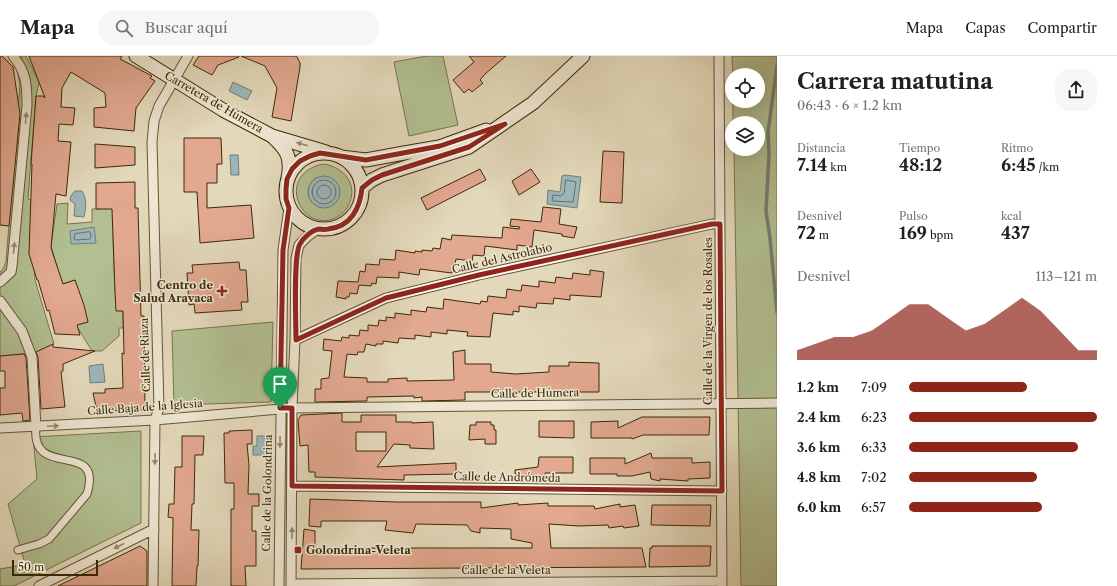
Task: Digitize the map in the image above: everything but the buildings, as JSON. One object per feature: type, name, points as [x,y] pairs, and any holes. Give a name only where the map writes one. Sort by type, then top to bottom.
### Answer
[{"type":"main road","name":"Carretera de Húmera","points":[[136,56],[223,110],[272,136],[281,144],[288,156],[290,164],[287,179]]},
{"type":"main road","name":"Carretera de Húmera","points":[[362,188],[372,180],[382,175],[469,147],[505,124],[533,103],[583,56]]},
{"type":"main road","name":"Carretera de Húmera","points":[[272,136],[305,144],[336,156],[366,160],[440,146],[505,124]]},
{"type":"main road","points":[[320,153],[336,156],[349,163],[360,178],[362,188],[361,200],[356,211],[349,220],[340,226],[329,229],[318,229],[301,222],[289,208],[286,199],[287,179],[292,169],[300,161],[310,156],[320,153]]},
{"type":"street","points":[[0,282],[10,272],[12,266],[27,105],[26,78],[23,70],[12,56]]},
{"type":"street","name":"Calle de Riaza","points":[[153,586],[155,420],[159,408],[152,142],[154,121],[159,106],[188,56]]},
{"type":"street","name":"Calle de la Virgen de los Rosales","points":[[719,56],[722,583]]},
{"type":"street","name":"Calle de la Golondrina","points":[[279,586],[283,250],[289,208]]},
{"type":"street","name":"Calle del Astrolabio","points":[[296,340],[386,298],[486,274],[712,224],[720,224]]},
{"type":"street","points":[[291,585],[292,408],[296,340],[296,258],[299,245],[318,229]]},
{"type":"street","points":[[0,301],[22,331],[28,344],[33,368],[36,441],[39,448],[48,456],[80,462],[88,473],[89,485],[86,494],[49,540],[18,550]]},
{"type":"street","name":"Calle de Húmera","points":[[292,408],[777,402]]},
{"type":"street","name":"Calle Baja de la Iglesia","points":[[0,428],[155,420],[292,408]]},
{"type":"street","name":"Calle de Andrómeda","points":[[292,486],[722,491]]},
{"type":"street","points":[[39,586],[52,583],[154,529]]},
{"type":"street","name":"Calle de la Veleta","points":[[291,585],[722,583]]},
{"type":"green space","points":[[11,56],[26,56],[39,82],[36,96],[28,199],[31,200],[35,280],[54,344],[34,353],[0,356],[0,272],[6,262],[20,85],[17,69]]},
{"type":"green space","points":[[427,56],[443,56],[458,125],[409,136],[394,62]]},
{"type":"green space","points":[[732,56],[777,56],[777,586],[741,586],[734,156],[765,156],[765,116],[733,116],[733,108],[765,108],[765,68],[733,68]]},
{"type":"green space","points":[[323,164],[331,166],[344,173],[351,185],[351,200],[347,208],[333,219],[321,220],[310,217],[303,210],[298,200],[297,189],[300,178],[309,170]],"holes":[[[317,177],[322,208],[312,203],[308,195],[308,190]]]},
{"type":"green space","points":[[68,203],[67,224],[92,222],[92,209],[119,208],[113,235],[115,291],[123,311],[123,328],[119,328],[119,336],[102,351],[92,351],[76,325],[88,322],[75,280],[62,284],[51,246],[57,204]]},
{"type":"green space","points":[[273,322],[271,402],[174,405],[172,331]]},
{"type":"green space","points":[[141,431],[141,523],[14,586],[0,586],[0,569],[22,565],[24,560],[8,504],[37,479],[33,437]]},
{"type":"water","points":[[233,82],[252,91],[247,100],[229,91]]},
{"type":"water","points":[[230,155],[238,155],[239,175],[231,175]]},
{"type":"water","points":[[321,176],[327,176],[337,183],[340,192],[339,198],[333,205],[327,208],[321,208],[311,201],[308,195],[308,189],[315,179]]},
{"type":"water","points":[[562,176],[581,177],[577,208],[547,204],[548,190],[560,192]]},
{"type":"water","points":[[75,191],[82,191],[84,194],[86,204],[84,217],[74,216],[75,204],[70,200]]},
{"type":"water","points":[[94,227],[96,243],[71,244],[70,231]]},
{"type":"water","points":[[103,364],[105,382],[90,383],[89,366]]},
{"type":"water","points":[[257,436],[268,436],[268,455],[253,455],[253,446],[257,446]]},
{"type":"waterway","points":[[777,66],[768,132],[769,154],[766,211],[777,312]]},
{"type":"place","name":"Centro de Salud Aravaca","points":[[222,291]]},
{"type":"place","name":"Golondrina-Veleta","points":[[298,550]]},
{"type":"route","points":[[505,124],[469,147],[382,175],[372,180],[362,188],[361,200],[356,211],[349,220],[340,226],[329,229],[318,229],[299,245],[296,258],[296,340],[386,298],[479,275],[712,224],[720,224],[722,491],[292,486],[292,408],[280,408],[283,250],[288,226],[289,208],[286,199],[287,179],[292,169],[300,161],[310,156],[320,153],[366,160],[440,146],[505,124]]}]
